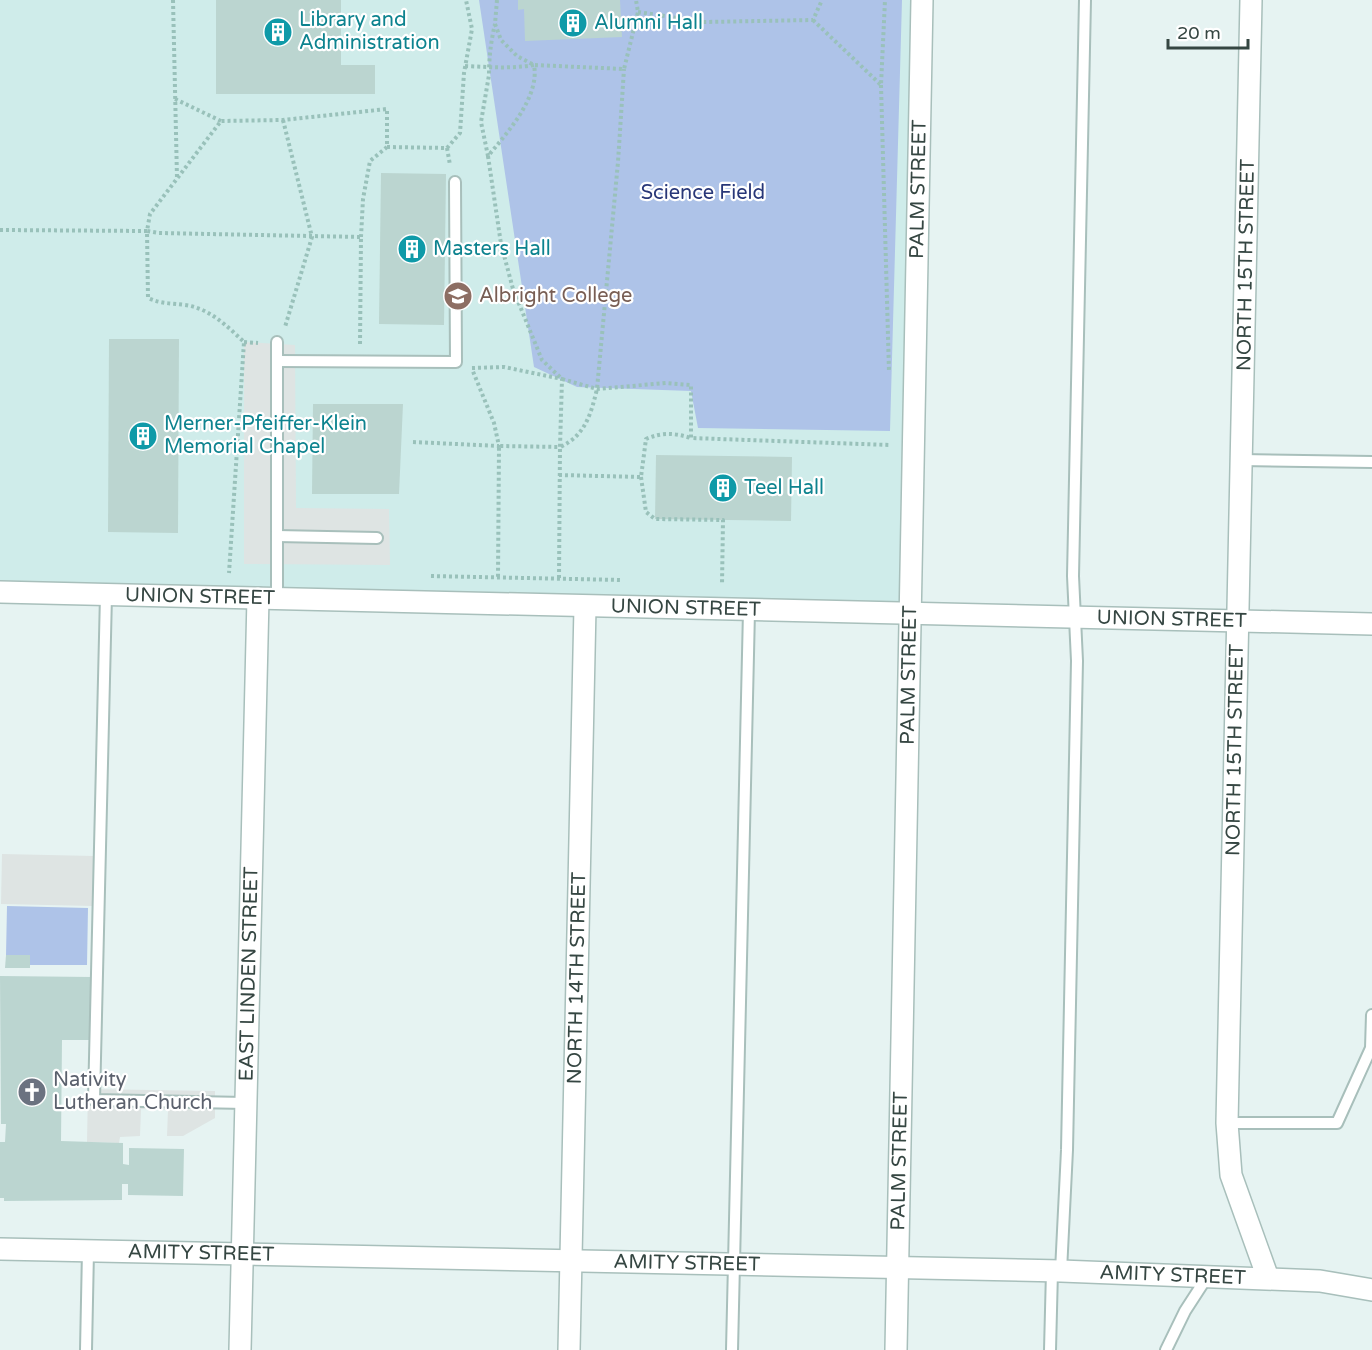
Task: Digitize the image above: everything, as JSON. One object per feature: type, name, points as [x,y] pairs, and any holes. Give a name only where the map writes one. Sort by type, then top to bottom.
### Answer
[{"type":"street","name":"PALM STREET","points":[[896,1350],[912,615],[922,0]]},
{"type":"street","name":"NORTH 15TH STREET","points":[[1251,0],[1227,1123],[1231,1175],[1268,1278]]},
{"type":"street","name":"UNION STREET","points":[[0,592],[1372,624]]},
{"type":"street","name":"EAST LINDEN STREET","points":[[240,1350],[245,1102],[267,599]]},
{"type":"street","name":"NORTH 14TH STREET","points":[[569,1350],[585,607]]},
{"type":"street","name":"AMITY STREET","points":[[0,1249],[1208,1275],[1320,1281],[1372,1290]]},
{"type":"lane","points":[[1050,1350],[1067,1138],[1077,660],[1073,576],[1085,0]]},
{"type":"lane","points":[[276,361],[456,362],[455,182]]},
{"type":"lane","points":[[267,599],[277,536],[276,342]]},
{"type":"lane","points":[[1241,460],[1372,462]]},
{"type":"lane","points":[[277,536],[377,538]]},
{"type":"lane","points":[[106,595],[94,1100],[245,1102]]},
{"type":"lane","points":[[732,1350],[748,611]]},
{"type":"lane","points":[[1227,1123],[1336,1123],[1371,1048],[1372,1015]]},
{"type":"lane","points":[[86,1350],[88,1251]]},
{"type":"lane","points":[[1166,1350],[1185,1311],[1208,1275]]},
{"type":"path","points":[[174,0],[177,178]]},
{"type":"path","points":[[360,345],[363,199],[370,161],[387,147],[447,148],[460,132],[465,66],[472,29],[466,0]]},
{"type":"path","points":[[497,0],[482,122],[501,244],[513,289],[542,360],[562,379],[597,389],[666,383],[691,386],[691,438]]},
{"type":"path","points":[[413,442],[560,447],[576,440],[591,414],[597,389],[618,162],[624,69],[638,12],[636,0]]},
{"type":"path","points":[[813,20],[822,0]]},
{"type":"path","points":[[885,0],[881,85],[889,384]]},
{"type":"path","points":[[638,12],[704,22],[813,20],[881,85]]},
{"type":"path","points":[[495,24],[501,40],[517,56],[534,65]]},
{"type":"path","points":[[465,66],[512,69],[534,65],[624,69]]},
{"type":"path","points":[[488,156],[519,114],[536,77],[534,65]]},
{"type":"path","points":[[175,99],[221,121],[283,120],[387,109],[387,147]]},
{"type":"path","points":[[221,121],[150,214],[147,231],[148,298],[162,304],[186,305],[208,312],[244,342],[280,342],[312,237],[283,120]]},
{"type":"path","points":[[0,230],[147,231],[361,237]]},
{"type":"path","points":[[228,582],[244,342]]},
{"type":"path","points":[[471,368],[494,423],[499,446],[498,577]]},
{"type":"path","points":[[559,578],[562,379]]},
{"type":"path","points":[[722,584],[723,520],[655,519],[646,512],[641,477],[646,439],[656,435],[676,434],[691,438],[914,445]]},
{"type":"path","points":[[890,438],[891,456]]},
{"type":"path","points":[[559,474],[641,477]]},
{"type":"path","points":[[217,573],[238,573]]},
{"type":"path","points":[[428,576],[629,580]]},
{"type":"path","points":[[711,584],[734,585]]},
{"type":"shaded area","name":"Albright College","points":[[0,0],[922,0],[912,615],[0,593]]},
{"type":"shaded area","points":[[244,342],[295,345],[296,508],[389,509],[390,565],[244,564]]},
{"type":"shaded area","points":[[2,854],[94,856],[93,906],[1,904]]},
{"type":"shaded area","points":[[88,1089],[215,1091],[215,1118],[183,1136],[167,1136],[168,1110],[141,1109],[140,1136],[120,1137],[119,1143],[87,1142]]},
{"type":"green space","name":"Science Field","points":[[479,0],[902,0],[890,431],[698,428],[691,391],[577,387],[534,367]]},
{"type":"green space","points":[[7,906],[88,908],[87,965],[30,965],[30,955],[6,955]]},
{"type":"building","name":"Library and Administration","points":[[216,0],[341,0],[341,65],[375,65],[375,94],[216,94]]},
{"type":"building","name":"Alumni Hall","points":[[518,0],[620,0],[622,37],[525,41],[524,9],[518,10]]},
{"type":"building","name":"Masters Hall","points":[[381,173],[446,174],[444,325],[379,324]]},
{"type":"building","name":"Merner-Pfeiffer-Klein Memorial Chapel","points":[[109,339],[179,339],[178,533],[108,532]]},
{"type":"building","points":[[313,404],[403,404],[399,494],[312,494]]},
{"type":"building","name":"Teel Hall","points":[[656,455],[792,457],[791,521],[655,519]]},
{"type":"building","points":[[6,955],[30,955],[30,968],[5,968]]},
{"type":"building","name":"Nativity Lutheran Church","points":[[0,976],[92,977],[91,1040],[62,1040],[61,1141],[123,1143],[123,1164],[129,1165],[129,1148],[184,1149],[183,1196],[128,1195],[128,1184],[122,1184],[122,1200],[4,1201],[4,1198],[0,1198],[0,1142],[5,1142],[6,1124],[1,1124]]},
{"type":"place","name":"Alumni Hall","points":[[573,23]]},
{"type":"place","name":"Library and Administration","points":[[278,32]]},
{"type":"place","name":"Masters Hall","points":[[412,249]]},
{"type":"place","name":"Albright College","points":[[458,296]]},
{"type":"place","name":"Merner-Pfeiffer-Klein Memorial Chapel","points":[[143,436]]},
{"type":"place","name":"Teel Hall","points":[[723,488]]},
{"type":"place","name":"Nativity Lutheran Church","points":[[32,1092]]}]
